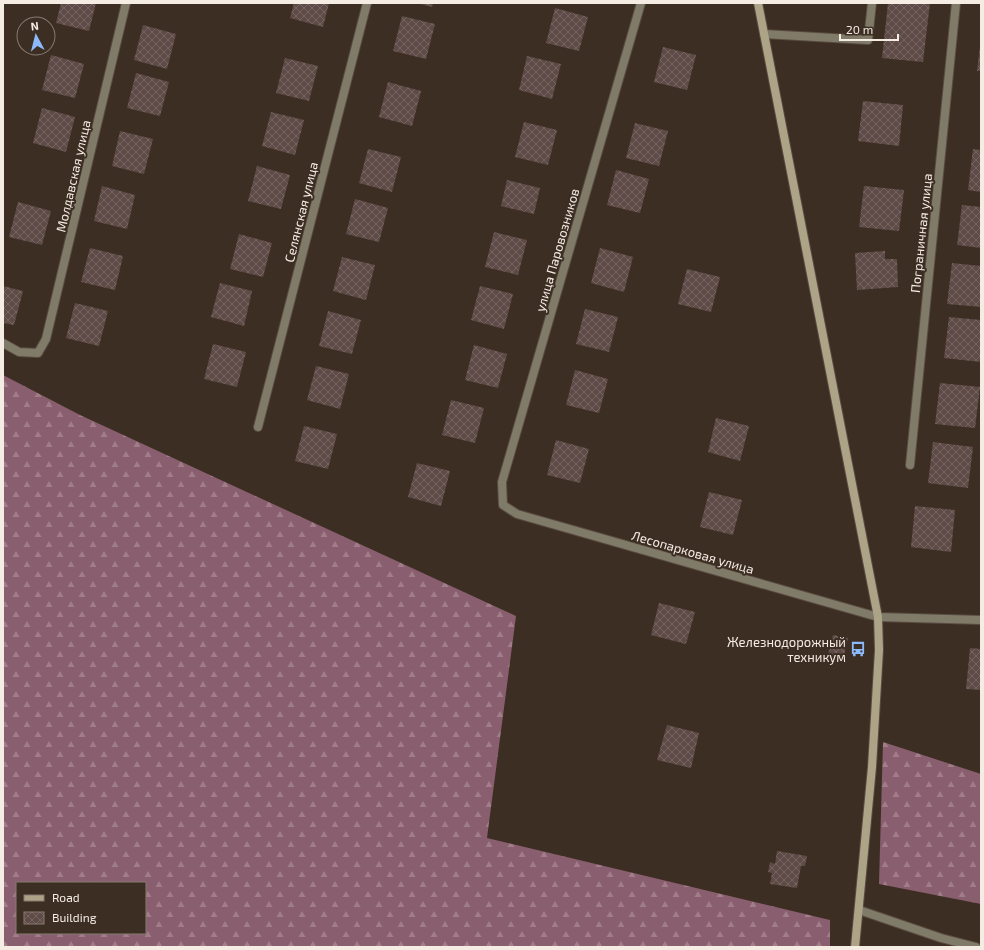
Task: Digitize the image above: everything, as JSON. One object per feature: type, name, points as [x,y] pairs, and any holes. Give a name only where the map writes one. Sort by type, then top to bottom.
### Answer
[{"type":"main road","points":[[758,3],[878,617],[879,650],[872,767],[859,910],[854,947]]},
{"type":"street","name":"Молдавская улица","points":[[3,343],[20,352],[38,353],[46,339],[126,3]]},
{"type":"street","name":"Селянская улица","points":[[258,427],[367,3]]},
{"type":"street","name":"улица Паровозников","points":[[503,505],[502,482],[641,3]]},
{"type":"street","points":[[764,34],[868,40],[872,3]]},
{"type":"street","name":"Пограничная улица","points":[[910,465],[956,3]]},
{"type":"street","name":"Лесопарковая улица","points":[[503,505],[517,514],[878,617],[981,620]]},
{"type":"street","points":[[859,910],[941,938],[976,947]]},
{"type":"green space","points":[[3,375],[80,415],[516,616],[487,838],[830,920],[830,947],[3,947]]},
{"type":"green space","points":[[883,742],[981,774],[981,904],[879,884]]},
{"type":"building","points":[[61,3],[96,3],[89,31],[56,23]]},
{"type":"building","points":[[294,3],[329,3],[323,27],[290,18]]},
{"type":"building","points":[[417,3],[433,3],[432,7]]},
{"type":"building","points":[[888,3],[930,3],[923,62],[882,58]]},
{"type":"building","points":[[555,8],[588,17],[579,51],[546,43]]},
{"type":"building","points":[[402,16],[435,24],[426,59],[393,51]]},
{"type":"building","points":[[143,25],[176,34],[167,69],[134,60]]},
{"type":"building","points":[[980,46],[981,71],[977,71]]},
{"type":"building","points":[[663,47],[696,55],[687,90],[654,82]]},
{"type":"building","points":[[51,56],[84,64],[75,98],[42,90]]},
{"type":"building","points":[[527,56],[561,64],[552,99],[519,90]]},
{"type":"building","points":[[285,58],[318,66],[309,101],[276,93]]},
{"type":"building","points":[[136,73],[169,82],[160,116],[127,108]]},
{"type":"building","points":[[388,82],[421,91],[412,126],[379,117]]},
{"type":"building","points":[[863,101],[903,105],[899,146],[858,141]]},
{"type":"building","points":[[42,108],[75,117],[66,152],[33,143]]},
{"type":"building","points":[[271,112],[304,120],[295,155],[262,146]]},
{"type":"building","points":[[524,122],[557,130],[548,165],[515,157]]},
{"type":"building","points":[[635,123],[668,131],[659,166],[626,158]]},
{"type":"building","points":[[120,131],[153,139],[144,174],[112,166]]},
{"type":"building","points":[[368,149],[401,157],[392,192],[359,183]]},
{"type":"building","points":[[973,149],[981,150],[981,192],[968,190]]},
{"type":"building","points":[[257,166],[290,175],[281,209],[248,201]]},
{"type":"building","points":[[616,170],[649,179],[640,213],[607,205]]},
{"type":"building","points":[[507,180],[540,188],[534,214],[501,206]]},
{"type":"building","points":[[102,186],[135,195],[127,229],[94,221]]},
{"type":"building","points":[[864,186],[904,190],[899,231],[859,227]]},
{"type":"building","points":[[355,199],[388,208],[379,242],[346,234]]},
{"type":"building","points":[[18,202],[51,211],[42,245],[9,237]]},
{"type":"building","points":[[962,205],[981,207],[981,248],[957,245]]},
{"type":"building","points":[[494,232],[527,240],[518,275],[485,267]]},
{"type":"building","points":[[239,234],[272,243],[263,277],[230,269]]},
{"type":"building","points":[[90,248],[123,256],[115,290],[81,282]]},
{"type":"building","points":[[600,248],[633,257],[624,292],[591,283]]},
{"type":"building","points":[[885,251],[885,259],[897,259],[898,287],[857,290],[855,253]]},
{"type":"building","points":[[342,257],[375,265],[366,300],[333,291]]},
{"type":"building","points":[[952,263],[981,266],[981,307],[947,304]]},
{"type":"building","points":[[687,269],[720,277],[711,312],[678,304]]},
{"type":"building","points":[[220,283],[252,291],[244,326],[211,317]]},
{"type":"building","points":[[3,286],[23,291],[14,325],[3,323]]},
{"type":"building","points":[[480,286],[513,294],[504,329],[471,320]]},
{"type":"building","points":[[75,303],[108,311],[99,346],[66,338]]},
{"type":"building","points":[[585,309],[618,317],[609,352],[576,344]]},
{"type":"building","points":[[328,311],[361,320],[352,354],[319,346]]},
{"type":"building","points":[[949,317],[981,320],[981,362],[944,358]]},
{"type":"building","points":[[213,344],[246,352],[237,387],[204,379]]},
{"type":"building","points":[[474,345],[507,354],[498,388],[465,380]]},
{"type":"building","points":[[316,366],[349,374],[340,409],[307,400]]},
{"type":"building","points":[[575,370],[608,379],[599,413],[566,405]]},
{"type":"building","points":[[940,383],[980,387],[975,428],[935,424]]},
{"type":"building","points":[[451,400],[484,408],[475,443],[442,435]]},
{"type":"building","points":[[716,418],[749,426],[740,461],[708,452]]},
{"type":"building","points":[[304,426],[337,434],[328,469],[295,461]]},
{"type":"building","points":[[556,440],[589,449],[580,483],[547,475]]},
{"type":"building","points":[[933,442],[973,447],[968,488],[928,483]]},
{"type":"building","points":[[417,463],[450,471],[441,506],[408,497]]},
{"type":"building","points":[[709,492],[742,500],[733,535],[700,527]]},
{"type":"building","points":[[915,506],[955,510],[951,552],[911,547]]},
{"type":"building","points":[[659,603],[695,612],[686,644],[651,635]]},
{"type":"building","points":[[833,635],[848,638],[843,659],[828,655]]},
{"type":"building","points":[[970,648],[981,649],[981,690],[966,689]]},
{"type":"building","points":[[667,725],[699,733],[691,768],[657,760]]},
{"type":"building","points":[[777,851],[807,856],[805,866],[801,866],[797,888],[770,884],[772,873],[768,872],[770,862],[775,864]]},
{"type":"place","name":"Железнодорожный техникум","points":[[858,649]]}]
